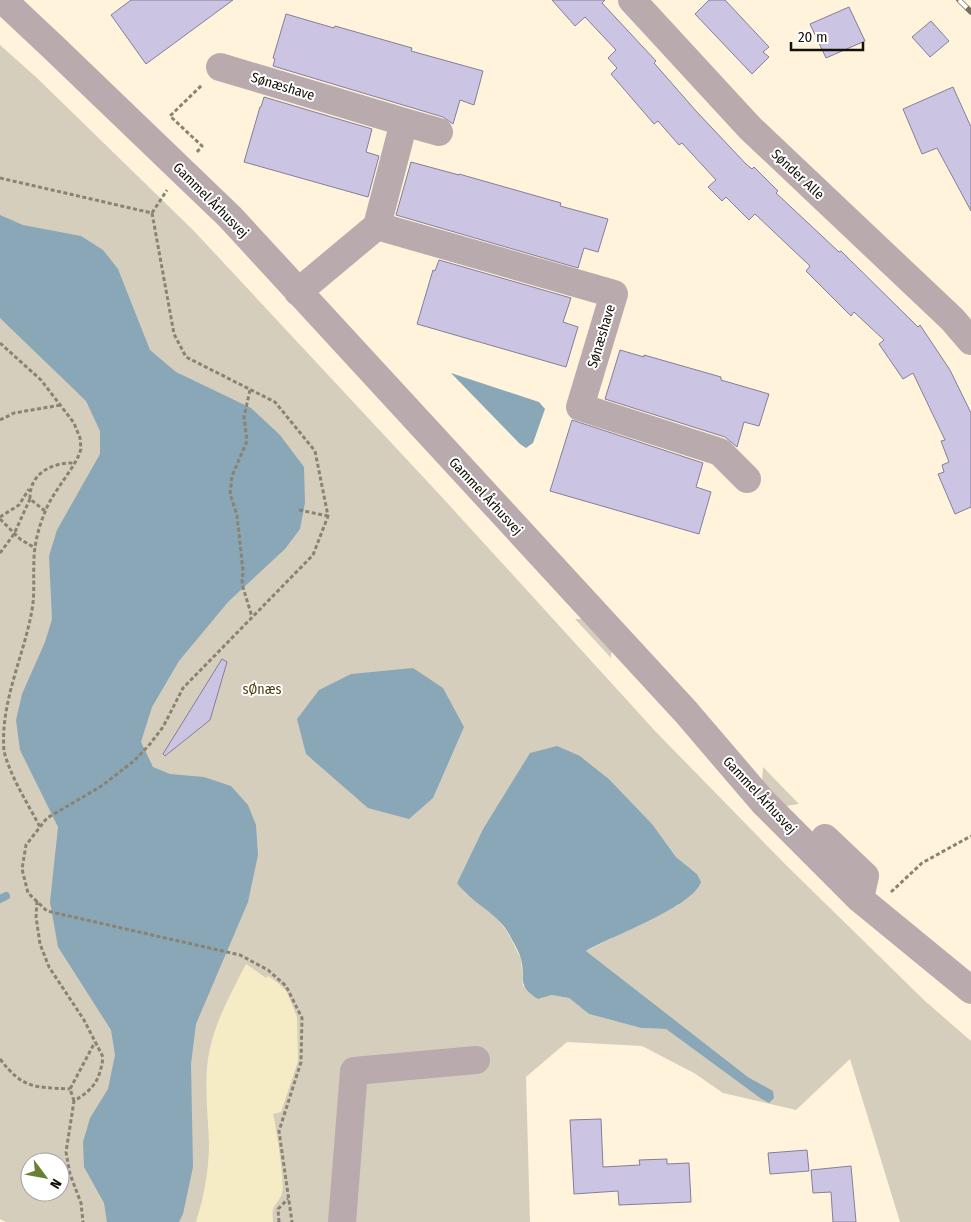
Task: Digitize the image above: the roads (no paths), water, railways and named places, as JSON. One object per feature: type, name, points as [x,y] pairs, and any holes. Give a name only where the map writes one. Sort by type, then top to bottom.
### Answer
[{"type":"street","name":"Gammel Århusvej","points":[[4,0],[230,217],[686,712],[773,812],[867,904],[971,990]]},
{"type":"street","name":"Sønder Alle","points":[[632,0],[750,128],[952,319],[971,341]]},
{"type":"street","name":"Sønæshave","points":[[220,67],[439,132]]},
{"type":"street","points":[[298,292],[377,226],[404,122]]},
{"type":"street","name":"Sønæshave","points":[[377,226],[614,294],[580,407],[720,452],[747,479]]},
{"type":"street","points":[[342,1222],[354,1070],[476,1060]]},
{"type":"water","points":[[0,215],[23,225],[81,236],[103,250],[118,269],[150,350],[176,372],[251,408],[280,435],[304,467],[305,503],[300,529],[285,549],[228,602],[179,661],[152,707],[141,742],[153,767],[170,774],[204,777],[231,786],[248,805],[256,825],[258,855],[248,902],[196,1024],[191,1064],[193,1167],[183,1214],[179,1222],[107,1222],[104,1203],[84,1167],[83,1142],[90,1118],[108,1089],[115,1055],[111,1030],[58,947],[50,902],[58,827],[20,750],[16,720],[22,694],[45,642],[52,619],[49,556],[57,530],[100,454],[100,431],[86,401],[0,318]]},
{"type":"water","points":[[451,373],[539,402],[545,409],[533,443],[526,448],[520,444]]},
{"type":"water","points":[[413,668],[443,688],[464,727],[433,798],[409,819],[368,808],[306,754],[297,719],[319,690],[351,674]]},
{"type":"water","points":[[557,746],[580,756],[609,779],[653,825],[676,857],[697,874],[701,882],[695,892],[668,911],[586,951],[748,1077],[773,1091],[774,1098],[769,1103],[666,1029],[641,1028],[589,1014],[569,998],[551,995],[538,999],[524,986],[520,956],[504,926],[457,883],[483,829],[530,753]]},
{"type":"waterway","points":[[0,899],[6,896]]},
{"type":"railway","points":[[959,0],[971,12]]},
{"type":"park label","name":"sØnæs","points":[[262,689]]}]
